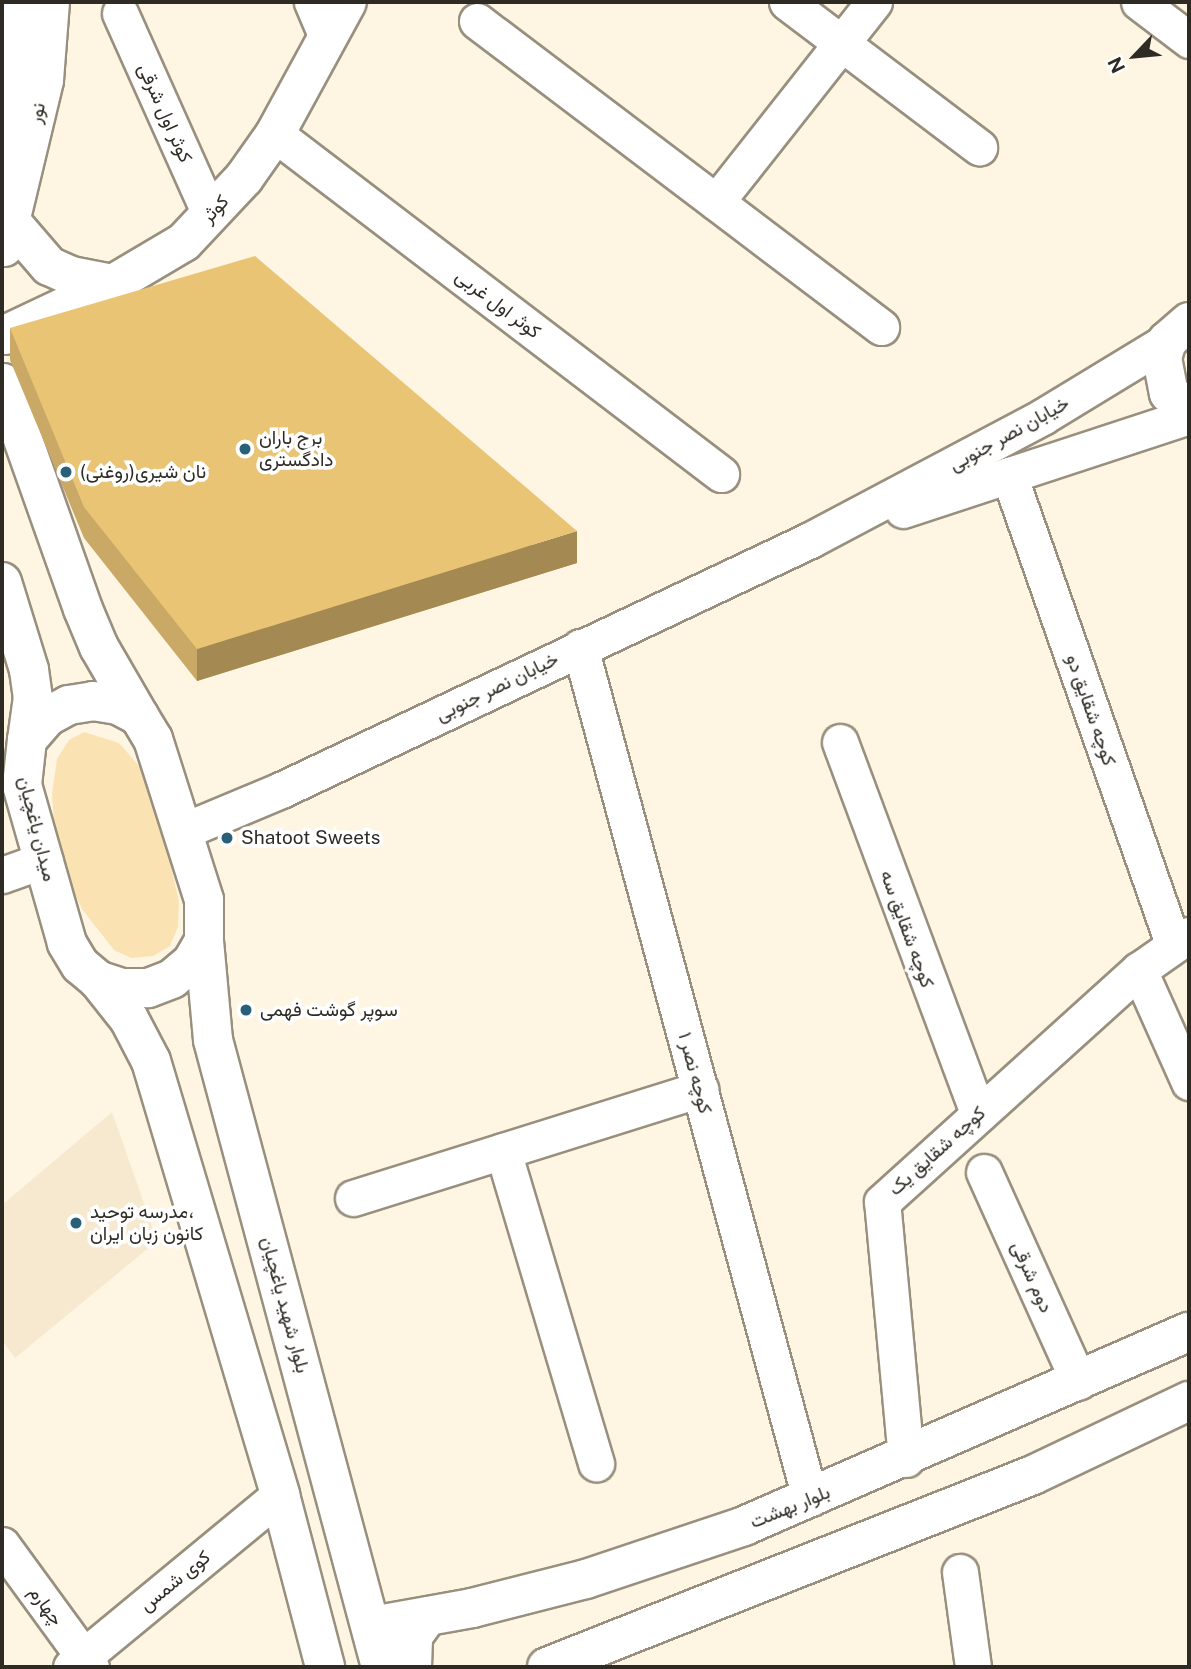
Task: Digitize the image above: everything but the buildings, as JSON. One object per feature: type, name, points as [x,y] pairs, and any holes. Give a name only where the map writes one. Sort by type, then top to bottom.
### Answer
[{"type":"main road","name":"نور","points":[[2,158],[22,2]]},
{"type":"main road","name":"نور","points":[[6,238],[44,80],[50,2]]},
{"type":"main road","name":"کوثر","points":[[3,333],[113,284],[184,242],[275,134],[347,2]]},
{"type":"main road","points":[[6,238],[49,266],[71,276],[113,284],[64,348]]},
{"type":"main road","points":[[1181,325],[1162,376],[1169,393],[1189,409]]},
{"type":"main road","points":[[3,333],[10,360],[2,384],[99,647],[153,739],[204,900],[204,941],[192,962],[160,983],[122,988],[98,980]]},
{"type":"main road","points":[[27,448],[46,388]]},
{"type":"main road","name":"میدان یاغچیان","points":[[2,582],[29,670],[33,697],[22,785],[67,943],[80,965],[98,980]]},
{"type":"main road","points":[[27,740],[47,718],[69,705],[93,701],[118,705],[139,716]]},
{"type":"main road","name":"بلوار شهید یاغچیان","points":[[204,941],[213,1040],[382,1667]]},
{"type":"main road","points":[[98,980],[129,1019],[151,1061],[280,1495],[325,1667]]},
{"type":"main road","name":"بلوار بهشت","points":[[372,1626],[427,1617],[586,1579],[810,1498],[1189,1332]]},
{"type":"main road","points":[[547,1667],[1033,1475],[1189,1401]]},
{"type":"main road","points":[[412,1667],[413,1636],[427,1617]]},
{"type":"street","points":[[312,2],[327,37]]},
{"type":"street","points":[[787,2],[979,147]]},
{"type":"street","points":[[716,202],[874,2]]},
{"type":"street","points":[[1139,2],[1189,40]]},
{"type":"street","name":"کوثر اول شرقی","points":[[121,13],[210,214]]},
{"type":"street","points":[[477,21],[881,327]]},
{"type":"street","name":"کوثر اول غربی","points":[[275,134],[721,474]]},
{"type":"street","name":"خیابان نصر جنوبی","points":[[183,831],[281,790],[810,540],[1042,417],[1181,325]]},
{"type":"street","name":"خیابان نصر جنوبی","points":[[810,540],[1189,416]]},
{"type":"street","name":"کوچه شقایق دو","points":[[1009,475],[1181,940]]},
{"type":"street","name":"کوچه نصر ۱","points":[[580,647],[810,1498]]},
{"type":"street","name":"کوچه شقایق سه","points":[[840,742],[978,1114]]},
{"type":"street","points":[[2,874],[44,860]]},
{"type":"street","name":"کوچه شقایق یک","points":[[906,1458],[881,1202],[1139,970],[1181,940]]},
{"type":"street","points":[[1139,970],[1189,1082]]},
{"type":"street","points":[[353,1198],[700,1089]]},
{"type":"street","points":[[503,1151],[596,1463]]},
{"type":"street","name":"دوم شرقی","points":[[984,1172],[1079,1382]]},
{"type":"street","name":"کوی شمس","points":[[81,1664],[280,1495]]},
{"type":"street","name":"چهارم","points":[[2,1545],[81,1664]]},
{"type":"street","points":[[960,1572],[973,1667]]},
{"type":"shaded area","points":[[84,732],[119,743],[139,766],[154,796],[179,901],[178,927],[170,946],[153,956],[131,958],[114,950],[82,909],[66,874],[55,834],[52,794],[57,759],[69,740]]},
{"type":"shaded area","name":"مدرسه توحید، کانون زبان ایران","points":[[112,1112],[157,1241],[15,1358],[2,1340],[2,1205]]},
{"type":"place","name":"برج باران دادگستری","points":[[245,449]]},
{"type":"place","name":"نان شیری(روغنی)","points":[[66,472]]},
{"type":"place","name":"Shatoot Sweets","points":[[227,838]]},
{"type":"place","name":"سوپر گوشت فهمی","points":[[246,1010]]},
{"type":"place","name":"مدرسه توحید، کانون زبان ایران","points":[[76,1223]]}]
